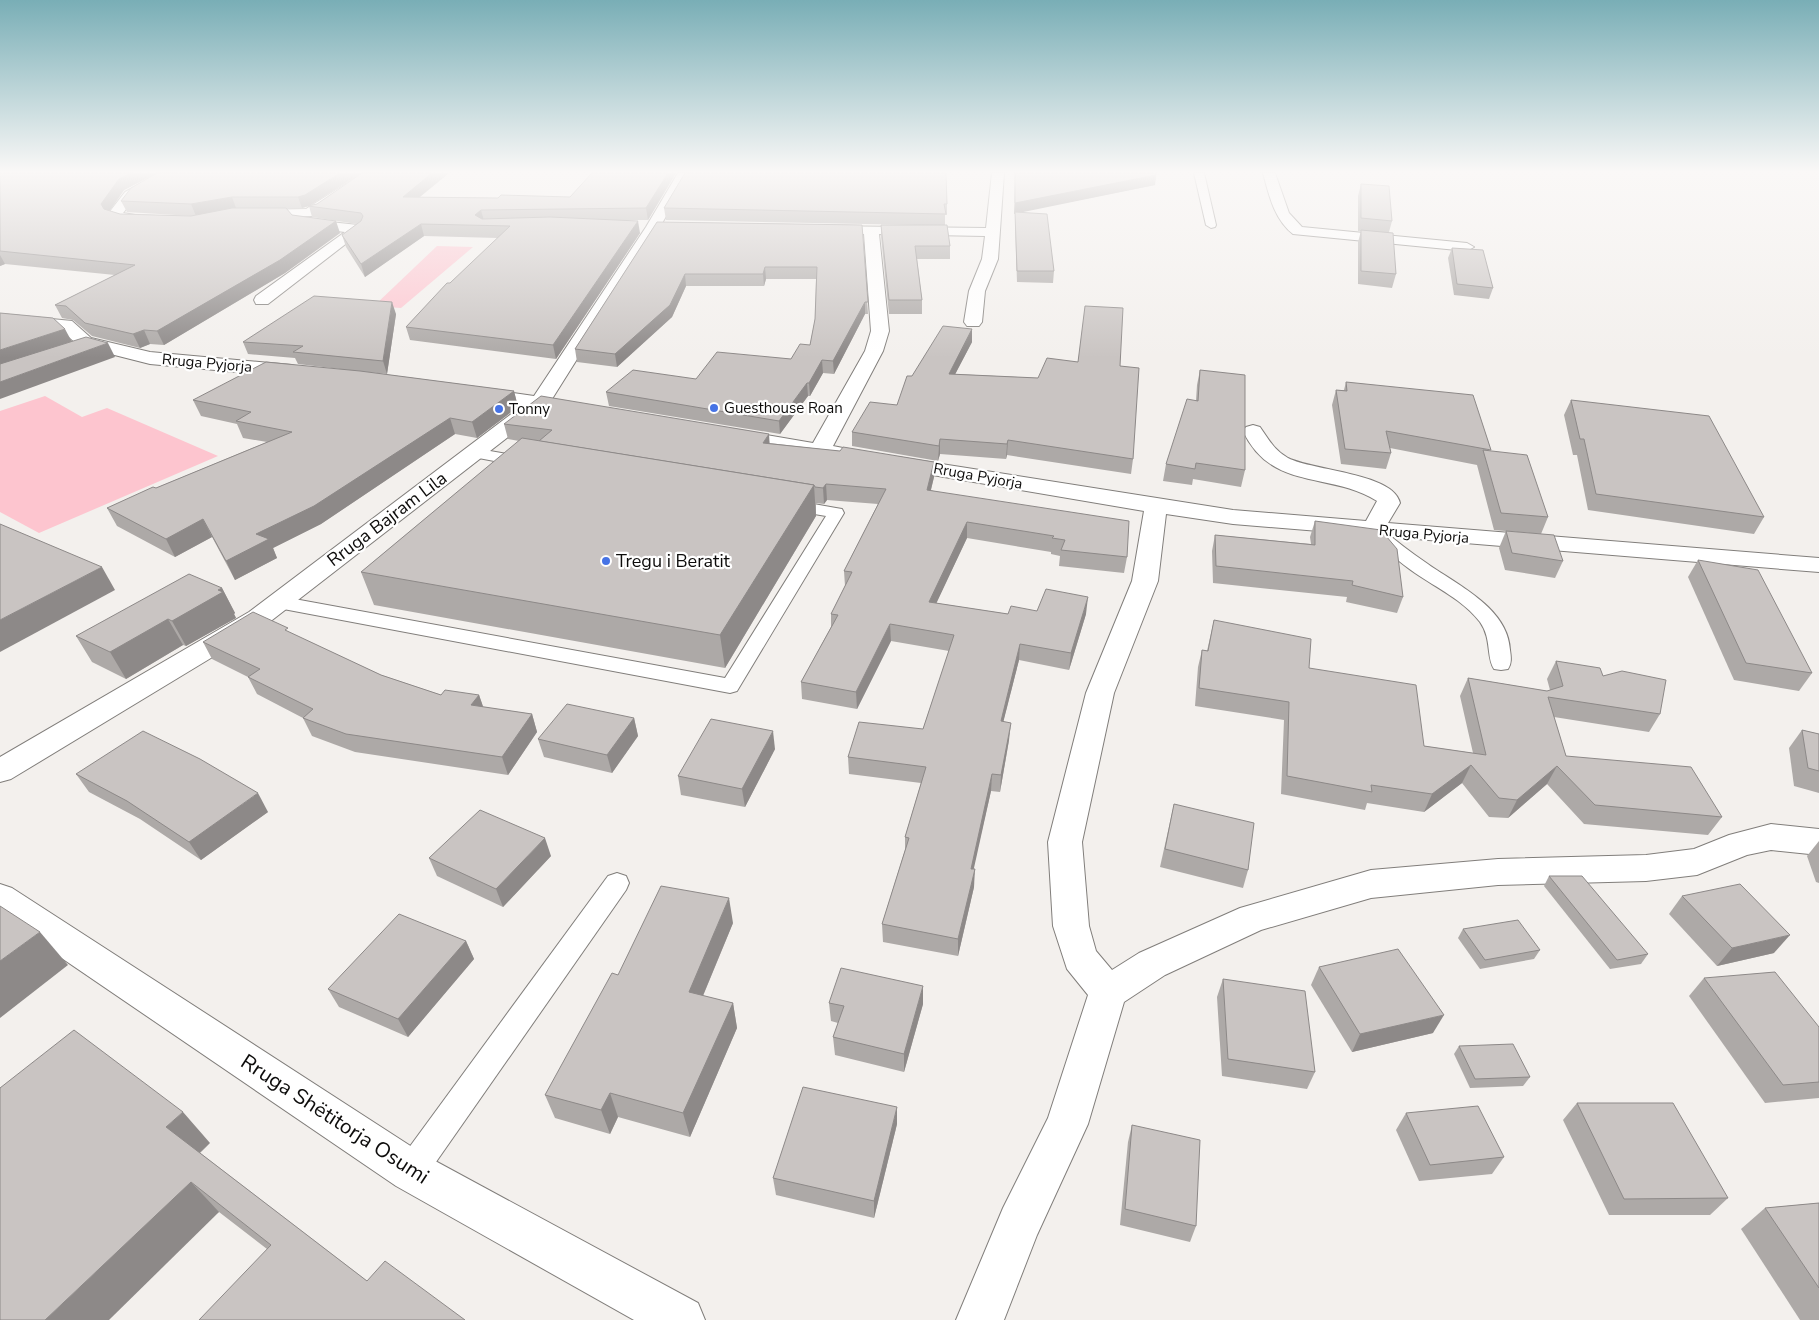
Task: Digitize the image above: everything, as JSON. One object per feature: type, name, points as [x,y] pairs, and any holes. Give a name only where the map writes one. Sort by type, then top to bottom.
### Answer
[{"type":"street","points":[[262,300],[352,235]]},
{"type":"street","name":"Rruga Bajram Lila","points":[[0,772],[258,618],[540,402],[648,235]]},
{"type":"street","points":[[820,450],[874,351],[880,331],[871,235]]},
{"type":"street","points":[[974,322],[977,292],[990,259],[993,235]]},
{"type":"street","points":[[1321,235],[1467,247]]},
{"type":"street","name":"Rruga Pyjorja","points":[[0,319],[66,325],[80,339],[82,347],[161,359],[306,373]]},
{"type":"street","points":[[464,392],[593,411]]},
{"type":"street","points":[[1254,431],[1261,446],[1277,460],[1300,469],[1368,486],[1388,498],[1389,503],[1372,529]]},
{"type":"street","name":"Rruga Pyjorja","points":[[716,432],[1156,506],[1233,517],[1819,565]]},
{"type":"street","points":[[1108,992],[1080,958],[1072,926],[1065,842],[1100,693],[1145,581],[1156,506]]},
{"type":"street","points":[[980,1320],[1019,1224],[1067,1124],[1108,992],[1152,964],[1252,918],[1371,884],[1498,872],[1646,868],[1697,862],[1741,844],[1771,837],[1819,842]]},
{"type":"street","name":"Rruga Shëtitorja Osumi","points":[[0,898],[411,1171],[681,1320]]},
{"type":"lane","points":[[473,454],[542,465]]},
{"type":"lane","points":[[278,602],[730,686],[836,513],[778,503]]},
{"type":"lane","points":[[1372,529],[1419,567],[1460,592],[1490,620],[1502,650],[1501,664]]},
{"type":"lane","points":[[411,1171],[617,883]]},
{"type":"shaded area","points":[[437,246],[473,247],[401,308],[374,306]]},
{"type":"shaded area","points":[[45,396],[82,417],[107,408],[218,456],[39,533],[0,512],[0,411]]},
{"type":"building","points":[[0,235],[316,235],[280,260],[157,331],[144,330],[133,334],[85,323],[66,306],[55,305],[135,265],[0,251]]},
{"type":"building","points":[[343,235],[405,235],[361,264]]},
{"type":"building","points":[[501,235],[629,235],[553,345],[406,327],[447,283],[450,283]]},
{"type":"building","points":[[649,235],[863,235],[868,302],[865,302],[833,361],[822,360],[809,383],[807,383],[779,421],[606,392],[633,370],[696,379],[717,352],[791,359],[800,344],[810,345],[815,319],[817,267],[765,267],[763,274],[685,274],[670,305],[615,354],[575,349]]},
{"type":"building","points":[[882,235],[948,235],[950,246],[915,246],[922,300],[889,300]]},
{"type":"building","points":[[1016,235],[1050,235],[1054,271],[1017,271]]},
{"type":"building","points":[[1361,235],[1393,235],[1396,274],[1361,271]]},
{"type":"building","points":[[1452,248],[1483,250],[1493,288],[1457,284]]},
{"type":"building","points":[[314,296],[392,302],[383,361],[293,352],[303,346],[243,342]]},
{"type":"building","points":[[1085,306],[1123,308],[1120,366],[1139,368],[1133,459],[1008,440],[1007,444],[940,439],[939,446],[852,432],[870,402],[897,405],[907,376],[912,376],[943,326],[972,329],[949,374],[1038,378],[1047,358],[1078,362]]},
{"type":"building","points":[[0,313],[53,318],[65,329],[0,350]]},
{"type":"building","points":[[86,337],[108,343],[0,382],[0,364]]},
{"type":"building","points":[[266,362],[360,371],[514,391],[472,422],[450,418],[314,506],[256,534],[269,539],[226,561],[203,519],[166,539],[107,508],[153,487],[156,488],[292,432],[236,421],[251,412],[193,400]]},
{"type":"building","points":[[1200,370],[1245,375],[1245,470],[1196,463],[1195,469],[1166,464],[1187,399],[1198,401]]},
{"type":"building","points":[[1346,382],[1473,395],[1491,450],[1386,431],[1391,453],[1345,449],[1336,390],[1347,391]]},
{"type":"building","points":[[541,396],[769,434],[763,443],[840,451],[843,447],[934,462],[927,490],[1129,521],[1127,557],[1061,550],[1065,540],[1052,538],[1054,536],[967,522],[929,602],[1008,614],[1011,606],[1037,611],[1046,589],[1088,597],[1071,653],[1020,644],[1001,721],[1011,723],[1001,775],[992,774],[971,869],[975,869],[958,939],[882,924],[909,838],[905,837],[926,767],[848,757],[859,722],[923,729],[954,635],[890,624],[856,692],[801,682],[838,615],[831,614],[852,572],[844,571],[886,489],[826,484],[823,488],[815,487],[814,485],[539,441],[552,430],[504,424]]},
{"type":"building","points":[[1571,400],[1709,416],[1764,517],[1596,494],[1584,439],[1580,439]]},
{"type":"building","name":"Tregu i Beratit","points":[[522,438],[814,485],[720,635],[361,572]]},
{"type":"building","points":[[1483,450],[1527,455],[1548,517],[1501,513]]},
{"type":"building","points":[[1315,521],[1381,530],[1397,549],[1403,597],[1352,585],[1353,581],[1216,566],[1215,535],[1315,545]]},
{"type":"building","points":[[0,524],[102,567],[0,620]]},
{"type":"building","points":[[1506,531],[1554,535],[1563,561],[1512,553]]},
{"type":"building","points":[[1698,560],[1758,570],[1812,673],[1746,663]]},
{"type":"building","points":[[189,574],[222,588],[218,590],[223,592],[172,621],[168,619],[110,652],[76,636]]},
{"type":"building","points":[[253,612],[288,628],[285,630],[381,675],[441,695],[445,690],[479,695],[471,705],[532,714],[502,757],[346,734],[303,718],[313,709],[248,677],[260,669],[203,642]]},
{"type":"building","points":[[1214,620],[1311,639],[1309,668],[1416,685],[1424,746],[1486,755],[1468,678],[1547,691],[1563,686],[1556,661],[1600,668],[1603,676],[1622,671],[1666,680],[1660,714],[1548,697],[1566,756],[1691,767],[1722,817],[1595,805],[1557,766],[1517,800],[1499,798],[1471,765],[1432,794],[1371,785],[1372,792],[1287,776],[1289,702],[1199,688],[1202,650],[1208,651]]},
{"type":"building","points":[[567,704],[634,718],[607,755],[538,739]]},
{"type":"building","points":[[711,719],[773,731],[742,789],[678,776]]},
{"type":"building","points":[[1802,730],[1819,734],[1819,771],[1808,768]]},
{"type":"building","points":[[143,731],[200,759],[258,793],[189,842],[127,801],[76,774]]},
{"type":"building","points":[[1174,804],[1254,823],[1248,870],[1165,849]]},
{"type":"building","points":[[480,810],[545,838],[496,889],[429,858]]},
{"type":"building","points":[[1549,876],[1582,876],[1648,954],[1617,960]]},
{"type":"building","points":[[1740,884],[1790,935],[1732,948],[1682,896]]},
{"type":"building","points":[[661,886],[729,898],[689,992],[733,1003],[683,1113],[610,1093],[601,1110],[545,1095],[612,973],[618,975]]},
{"type":"building","points":[[0,906],[40,932],[0,961]]},
{"type":"building","points":[[399,914],[466,941],[398,1019],[328,989]]},
{"type":"building","points":[[1518,920],[1540,950],[1485,960],[1463,929]]},
{"type":"building","points":[[1398,949],[1444,1015],[1360,1034],[1319,967]]},
{"type":"building","points":[[841,968],[923,986],[904,1054],[833,1037],[844,1006],[829,1003]]},
{"type":"building","points":[[1775,972],[1819,1027],[1819,1082],[1783,1085],[1704,978]]},
{"type":"building","points":[[1223,979],[1305,991],[1315,1072],[1228,1059]]},
{"type":"building","points":[[74,1030],[183,1112],[166,1127],[367,1281],[385,1261],[465,1320],[199,1320],[271,1245],[191,1182],[45,1320],[0,1320],[0,1088]]},
{"type":"building","points":[[1513,1044],[1530,1077],[1475,1079],[1459,1046]]},
{"type":"building","points":[[803,1087],[897,1107],[874,1201],[773,1178]]},
{"type":"building","points":[[1577,1103],[1673,1103],[1728,1198],[1624,1199]]},
{"type":"building","points":[[1478,1106],[1504,1157],[1430,1165],[1406,1113]]},
{"type":"building","points":[[1132,1125],[1200,1140],[1196,1226],[1125,1209]]},
{"type":"building","points":[[1819,1203],[1819,1288],[1765,1208]]},
{"type":"place","name":"Guesthouse Roan","points":[[714,408]]},
{"type":"place","name":"Tonny","points":[[499,409]]},
{"type":"place","name":"Tregu i Beratit","points":[[606,561]]}]
